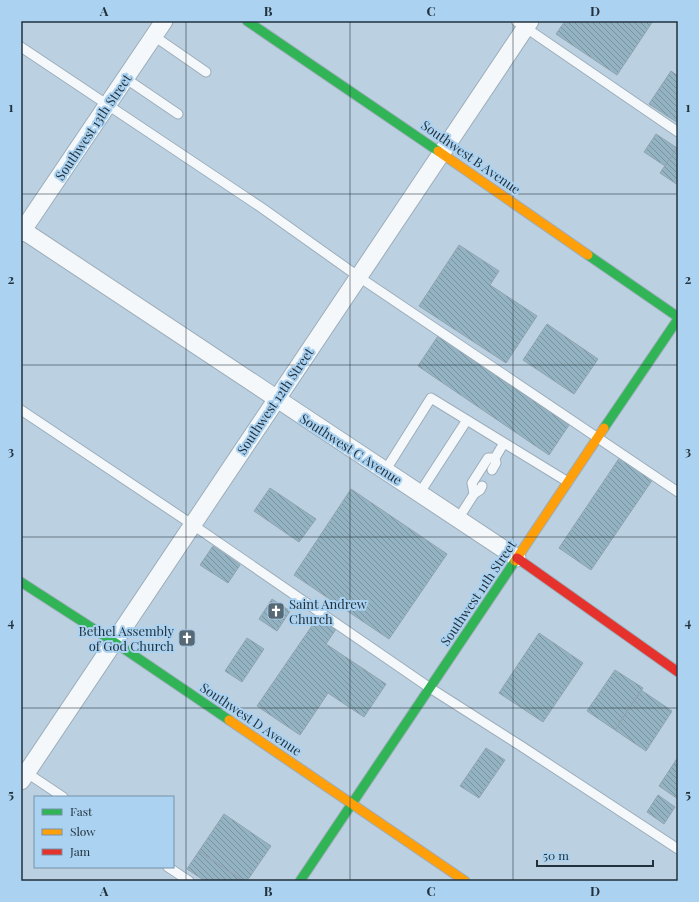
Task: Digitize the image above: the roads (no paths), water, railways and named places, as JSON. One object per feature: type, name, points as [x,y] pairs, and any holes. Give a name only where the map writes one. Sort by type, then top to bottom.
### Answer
[{"type":"street","name":"Southwest 13th Street","points":[[22,230],[164,21]]},
{"type":"street","name":"Southwest B Avenue","points":[[247,21],[441,153],[678,318]]},
{"type":"street","name":"Southwest 12th Street","points":[[23,774],[114,642],[441,153],[524,23]]},
{"type":"street","name":"Southwest C Avenue","points":[[22,230],[517,558],[678,672]]},
{"type":"street","name":"Southwest 11th Street","points":[[300,881],[678,318]]},
{"type":"street","name":"Southwest D Avenue","points":[[21,582],[114,642],[465,881]]},
{"type":"lane","points":[[524,23],[678,132]]},
{"type":"lane","points":[[154,36],[206,72]]},
{"type":"lane","points":[[21,47],[262,208],[358,277],[678,492]]},
{"type":"lane","points":[[125,78],[178,114]]},
{"type":"lane","points":[[385,471],[431,398],[568,482]]},
{"type":"lane","points":[[21,410],[430,688],[522,746],[678,849]]},
{"type":"lane","points":[[419,494],[467,420]]},
{"type":"lane","points":[[492,470],[496,463],[495,458],[504,443]]},
{"type":"lane","points":[[474,494],[472,483],[488,458],[495,458]]},
{"type":"lane","points":[[458,519],[474,494],[480,490],[482,486]]},
{"type":"lane","points":[[23,774],[61,796]]},
{"type":"lane","points":[[170,868],[189,881]]},
{"type":"place","name":"Saint Andrew Church","points":[[276,611]]},
{"type":"place","name":"Bethel Assembly of God Church","points":[[187,638]]}]
